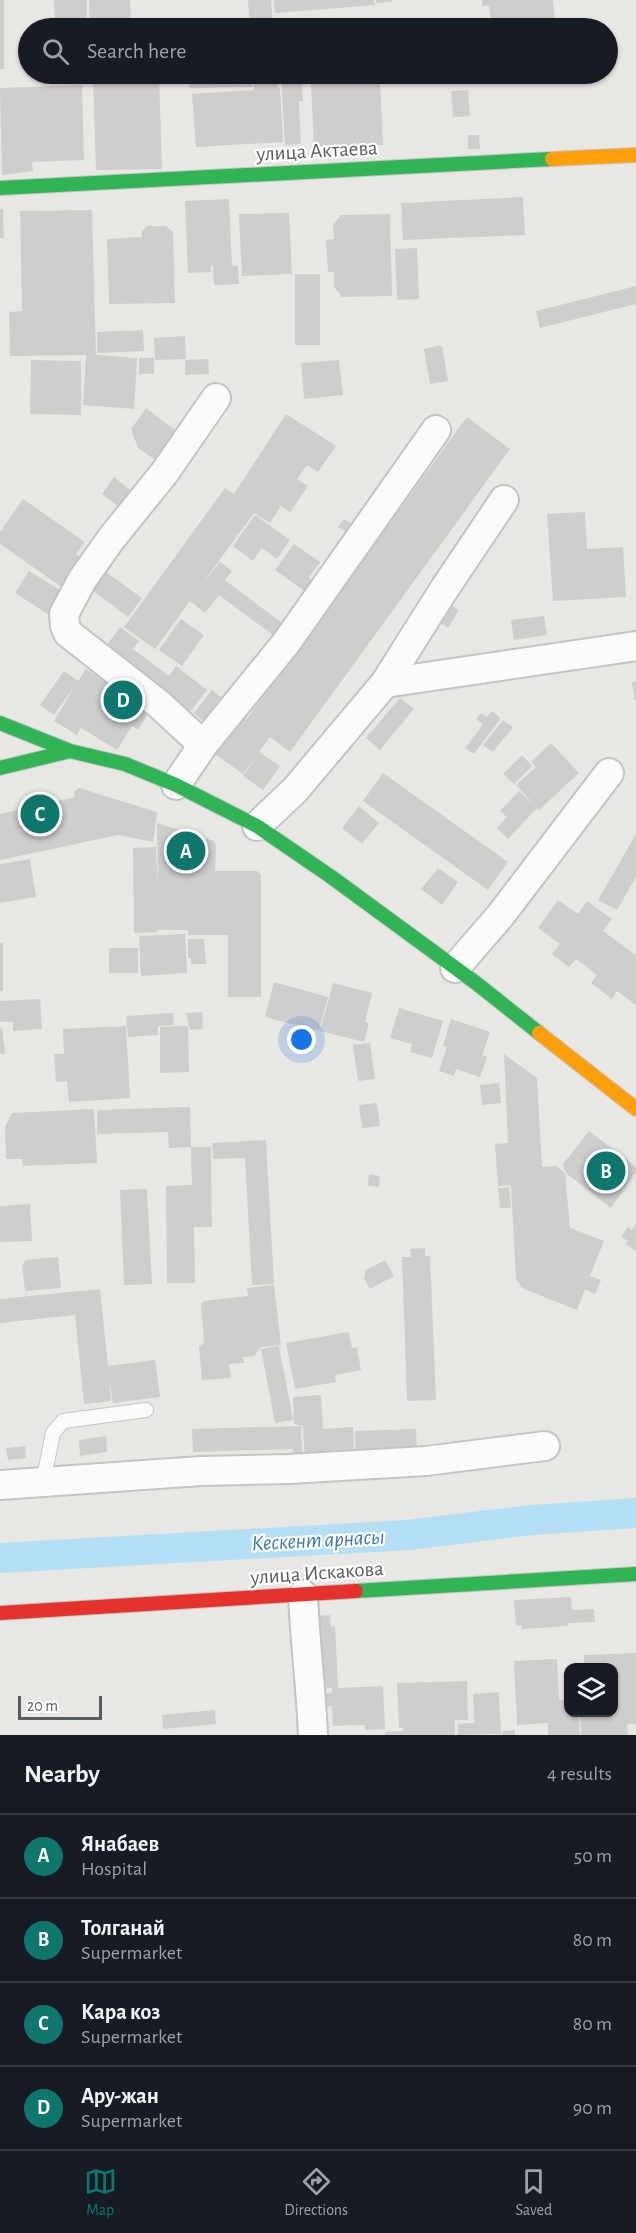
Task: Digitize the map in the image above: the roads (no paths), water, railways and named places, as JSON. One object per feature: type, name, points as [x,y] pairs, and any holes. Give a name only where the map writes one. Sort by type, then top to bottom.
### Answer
[{"type":"street","name":"улица Актаева","points":[[0,188],[636,155]]},
{"type":"street","points":[[203,745],[160,705],[68,633],[64,620],[66,609],[82,580],[111,538],[165,472],[216,398]]},
{"type":"street","points":[[176,785],[203,745],[286,643],[436,430]]},
{"type":"street","points":[[257,826],[295,790],[385,682],[504,500]]},
{"type":"street","points":[[385,682],[636,646]]},
{"type":"street","points":[[0,723],[70,751],[125,764],[176,785],[257,826],[330,876],[455,968],[636,1107]]},
{"type":"street","points":[[0,768],[70,751]]},
{"type":"street","points":[[455,968],[501,916],[609,773]]},
{"type":"street","points":[[0,1485],[201,1471],[289,1469],[426,1461],[545,1446]]},
{"type":"street","name":"улица Искакова","points":[[0,1613],[636,1574]]},
{"type":"street","points":[[303,1595],[313,1735]]},
{"type":"lane","points":[[43,1482],[53,1433],[63,1421],[146,1410]]},
{"type":"waterway","name":"Кескент арнасы","points":[[0,1558],[408,1535],[532,1520],[636,1513]]},
{"type":"place","name":"Ару-жан","points":[[123,700]]},
{"type":"place","name":"Кара коз","points":[[40,814]]},
{"type":"place","name":"Янабаев","points":[[186,851]]},
{"type":"place","name":"Толганай","points":[[606,1171]]}]
